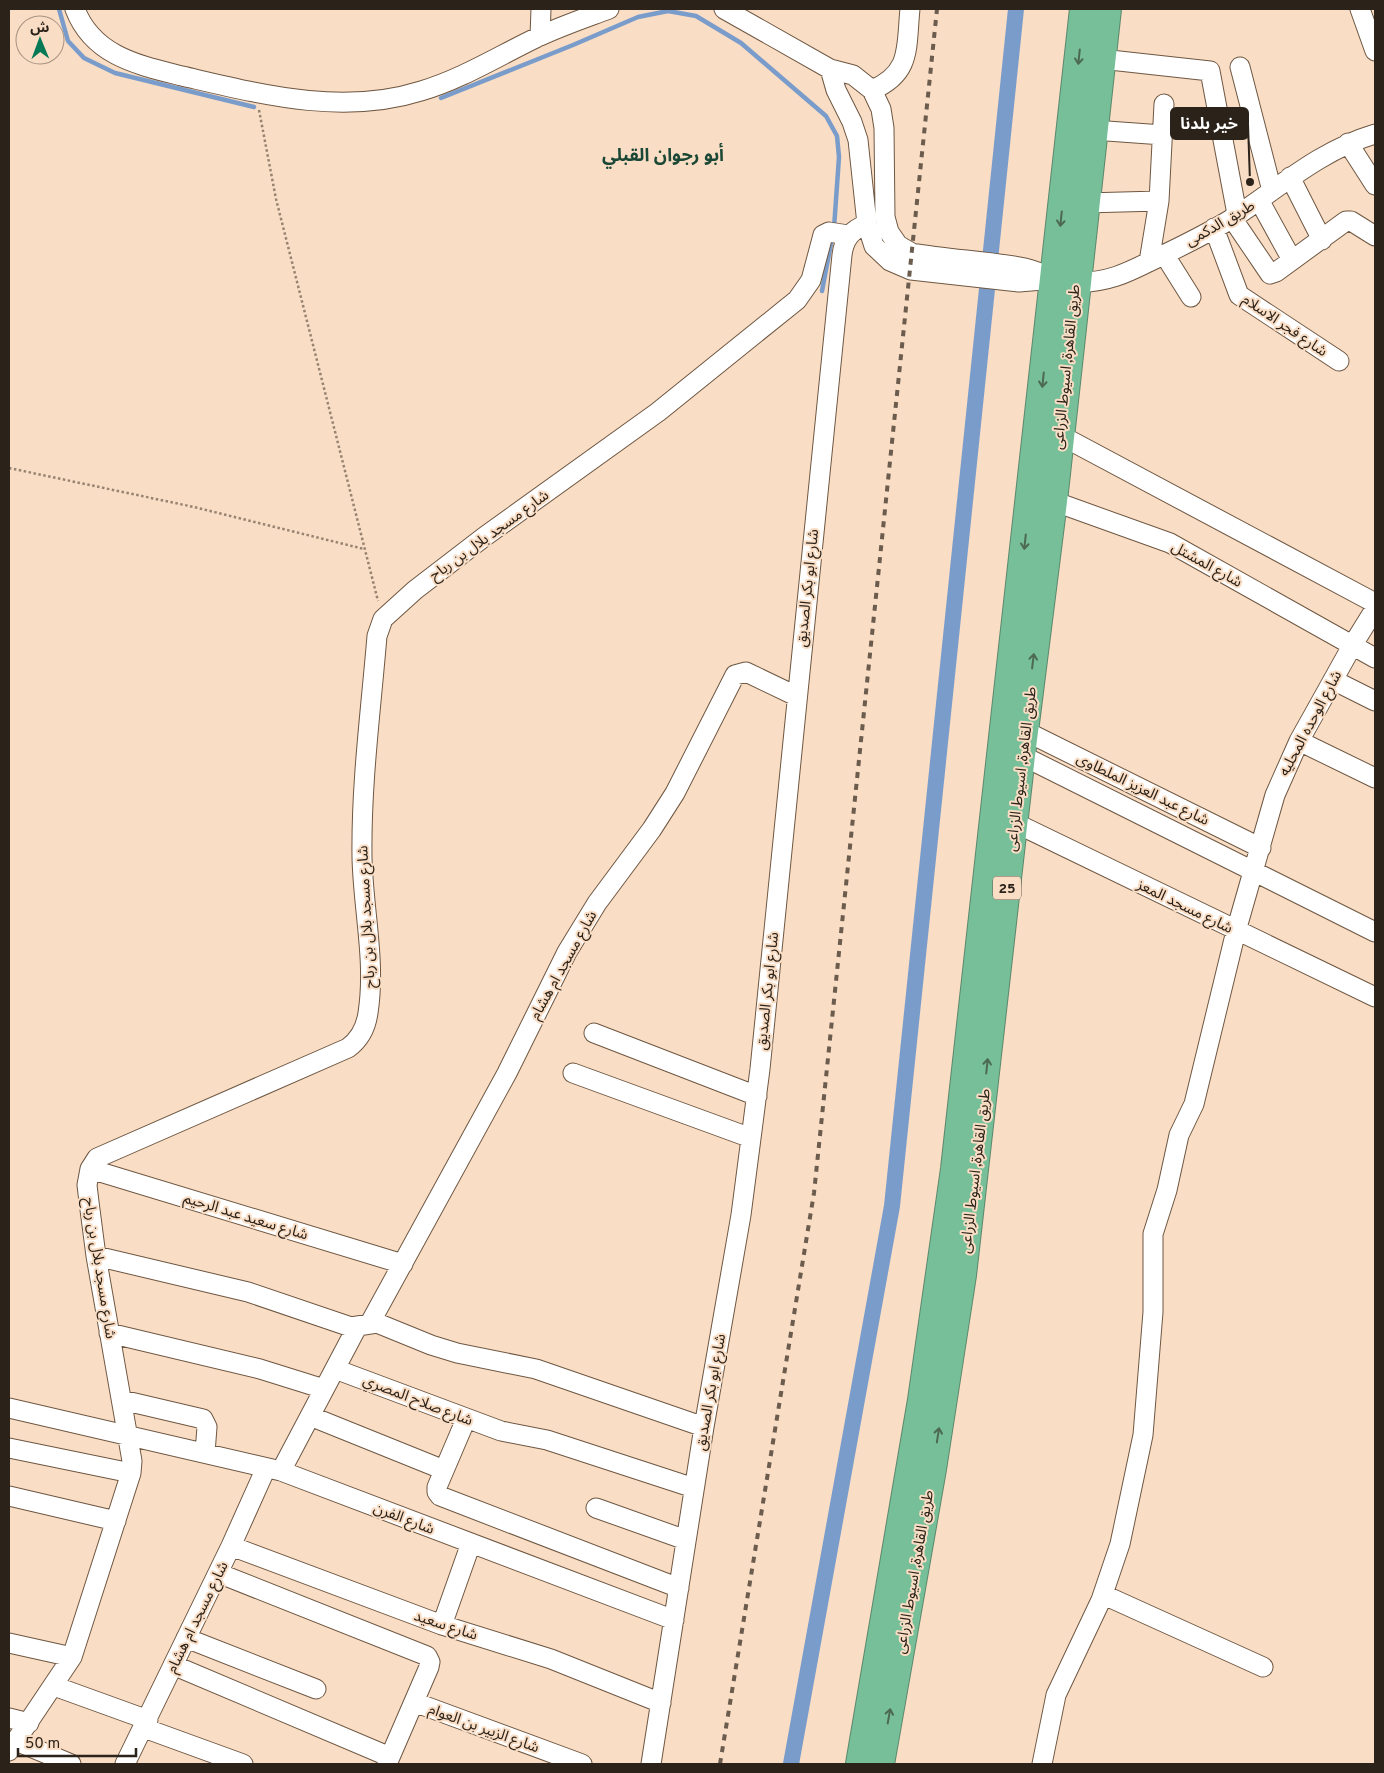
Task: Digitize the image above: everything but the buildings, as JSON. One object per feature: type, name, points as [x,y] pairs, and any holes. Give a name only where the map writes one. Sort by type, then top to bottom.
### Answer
[{"type":"highway","name":"طريق القاهرة, اسيوط الزراعى","points":[[1004,818],[1023,743],[1053,501],[1065,281],[1084,9]]},
{"type":"highway","name":"طريق القاهرة, اسيوط الزراعى","points":[[880,1764],[951,1274],[1065,281],[1085,203],[1107,9]]},
{"type":"highway","name":"طريق القاهرة, اسيوط الزراعى","points":[[860,1764],[922,1467]]},
{"type":"street","points":[[75,9],[88,33],[101,46],[116,56],[134,64],[256,94],[312,102],[350,102],[421,92],[540,36],[609,9]]},
{"type":"street","points":[[540,36],[541,9]]},
{"type":"street","points":[[724,9],[830,68],[853,75],[872,90],[880,109],[884,128],[885,217],[889,232],[898,245],[912,253],[924,264]]},
{"type":"street","points":[[872,90],[886,84],[898,74],[905,59],[910,9]]},
{"type":"street","points":[[1360,9],[1375,51]]},
{"type":"street","points":[[1101,59],[1210,72],[1235,216],[1269,274],[1276,272],[1349,220],[1375,236]]},
{"type":"street","points":[[1240,67],[1266,195],[1292,260]]},
{"type":"street","points":[[830,68],[836,90],[852,122],[858,140],[867,224],[874,246],[890,261],[910,270],[924,264],[1019,274],[1044,273],[1065,281]]},
{"type":"street","points":[[1164,104],[1156,258],[1191,297]]},
{"type":"street","points":[[1093,130],[1163,135]]},
{"type":"street","name":"طريق الدكمى","points":[[1065,281],[1101,280],[1125,275],[1235,216],[1315,160],[1348,144],[1375,134]]},
{"type":"street","points":[[1348,144],[1375,185]]},
{"type":"street","points":[[1290,177],[1322,240]]},
{"type":"street","points":[[1085,203],[1159,201]]},
{"type":"street","points":[[838,234],[867,224]]},
{"type":"street","name":"شارع فجر الاسلام","points":[[1214,228],[1239,296],[1339,361]]},
{"type":"street","name":"شارع مسجد بلال بن رباح","points":[[13,1746],[72,1657],[131,1472],[132,1461],[129,1435],[96,1256],[87,1185],[90,1169],[97,1158],[348,1048],[361,1033],[368,1014],[370,992],[362,859],[362,816],[377,636],[383,619],[415,590],[484,536],[658,412],[797,300],[811,280],[821,238],[838,234]]},
{"type":"street","name":"شارع ابو بكر الصديق","points":[[652,1764],[694,1488],[752,1138],[842,255],[838,234]]},
{"type":"street","points":[[1058,434],[1375,603]]},
{"type":"street","name":"شارع المشتل","points":[[1053,501],[1170,543],[1375,658]]},
{"type":"street","name":"شارع الوحده المحليه","points":[[1042,1764],[1056,1695],[1104,1594],[1120,1544],[1142,1435],[1153,1312],[1153,1234],[1167,1190],[1179,1135],[1194,1104],[1236,931],[1279,784],[1299,741],[1375,609]]},
{"type":"street","name":"شارع مسجد ام هشام","points":[[125,1764],[231,1546],[274,1469],[310,1416],[335,1369],[403,1264],[508,1073],[567,952],[597,904],[652,829],[675,793],[735,675],[746,672],[796,696]]},
{"type":"street","points":[[1333,680],[1375,702]]},
{"type":"street","points":[[1299,741],[1375,778]]},
{"type":"street","points":[[1023,743],[1254,872],[1375,932]]},
{"type":"street","name":"شارع عبد العزيز الملطاوى","points":[[1023,743],[1261,848]]},
{"type":"street","name":"شارع مسجد المعز","points":[[1004,818],[1375,997]]},
{"type":"street","points":[[594,1033],[757,1096]]},
{"type":"street","points":[[573,1073],[752,1138]]},
{"type":"street","name":"شارع سعيد عبد الرحيم","points":[[90,1169],[403,1264]]},
{"type":"street","points":[[96,1256],[248,1292],[339,1324],[384,1325],[432,1346],[536,1369],[704,1427]]},
{"type":"street","points":[[109,1333],[260,1369],[324,1389]]},
{"type":"street","name":"شارع صلاح المصري","points":[[335,1369],[501,1431],[547,1440],[694,1488]]},
{"type":"street","points":[[122,1400],[203,1419],[207,1427],[205,1453]]},
{"type":"street","name":"شارع الفرن","points":[[9,1408],[274,1469],[674,1620]]},
{"type":"street","points":[[310,1416],[444,1470]]},
{"type":"street","points":[[466,1419],[437,1490],[440,1496],[679,1588]]},
{"type":"street","points":[[9,1448],[131,1472]]},
{"type":"street","points":[[9,1496],[116,1520]]},
{"type":"street","points":[[596,1508],[686,1540]]},
{"type":"street","points":[[442,1625],[471,1543]]},
{"type":"street","name":"شارع سعيد","points":[[231,1546],[442,1625],[551,1659],[661,1703]]},
{"type":"street","points":[[173,1666],[389,1761],[429,1668],[430,1662],[427,1656],[218,1573]]},
{"type":"street","points":[[1104,1594],[1263,1667]]},
{"type":"street","points":[[346,1624],[360,1595]]},
{"type":"street","points":[[186,1638],[316,1689]]},
{"type":"street","points":[[9,1643],[72,1657]]},
{"type":"street","points":[[54,1686],[243,1764]]},
{"type":"street","name":"شارع الزبير بن العوام","points":[[414,1702],[582,1764]]},
{"type":"street","points":[[9,1718],[29,1723]]},
{"type":"street","points":[[13,1746],[71,1764]]},
{"type":"path","points":[[256,94],[276,199],[383,619]]},
{"type":"path","points":[[9,468],[194,507],[364,549]]},
{"type":"waterway","points":[[59,9],[68,41],[84,58],[115,73],[254,107]]},
{"type":"waterway","points":[[791,1764],[892,1206],[1016,9]]},
{"type":"waterway","points":[[441,98],[638,17],[668,11],[696,16],[741,43],[826,116],[837,136],[839,157],[834,228]]},
{"type":"waterway","points":[[822,291],[832,238]]},
{"type":"railway","points":[[720,1764],[814,1193],[937,9]]},
{"type":"place","name":"خير بلدنا","points":[[1250,182]]},
{"type":"district","name":"أبو رجوان القبلي","points":[[663,155]]}]
